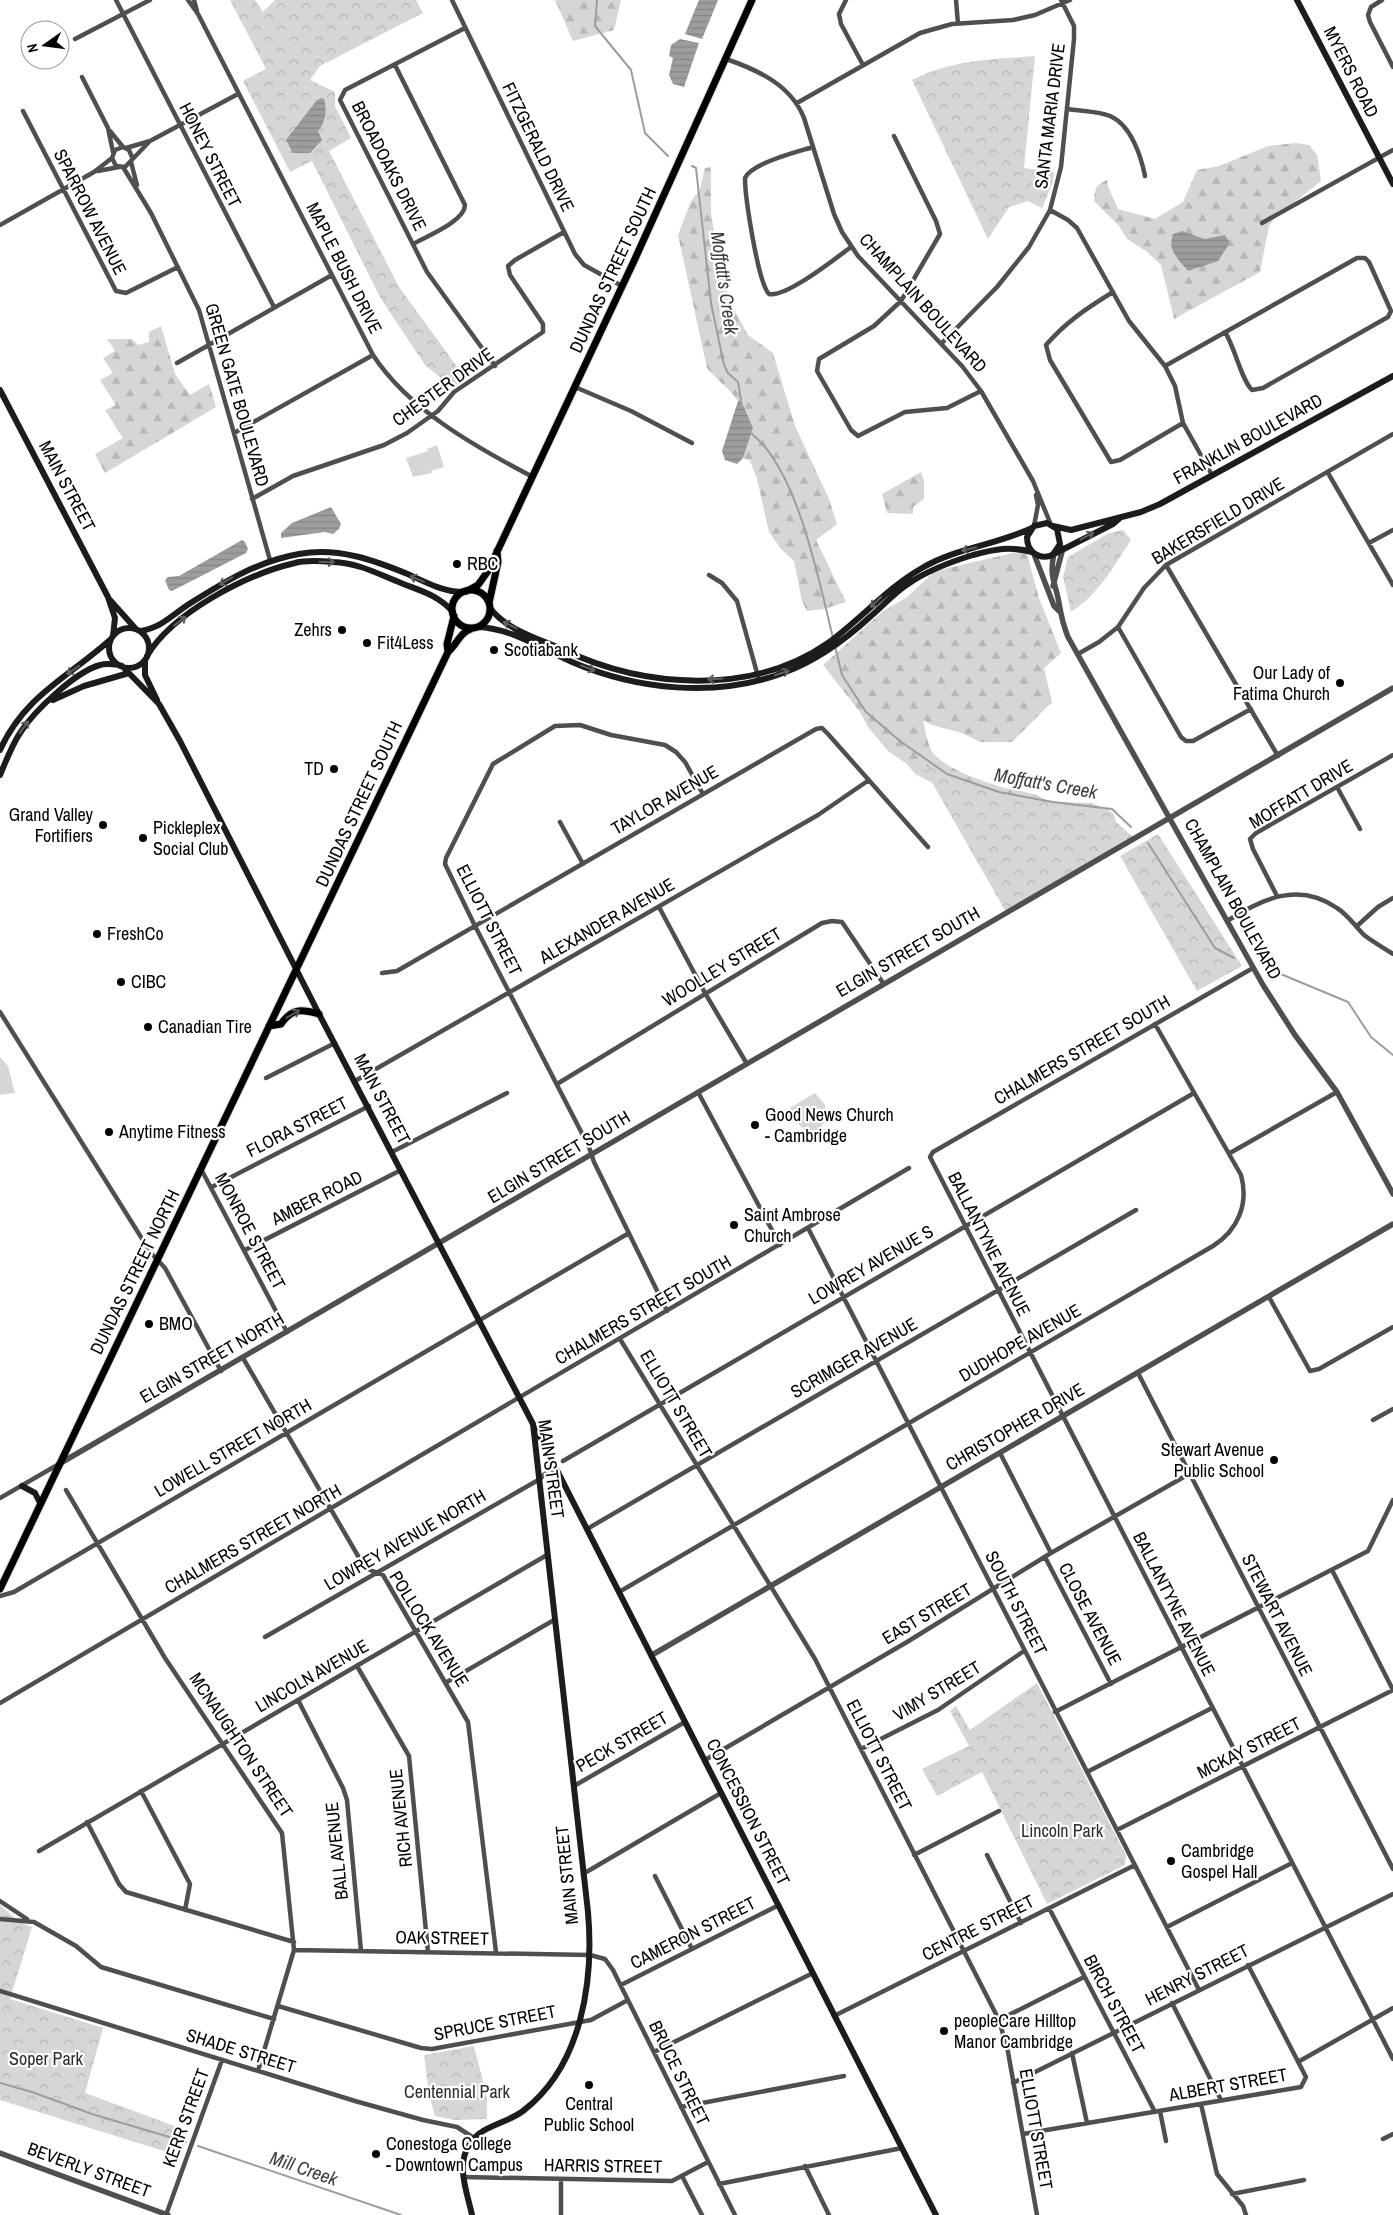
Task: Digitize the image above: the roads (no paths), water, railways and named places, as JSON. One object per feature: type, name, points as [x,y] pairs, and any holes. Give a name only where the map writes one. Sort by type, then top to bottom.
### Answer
[{"type":"main road","name":"DUNDAS STREET SOUTH","points":[[466,592],[482,582],[498,551],[531,476],[622,286],[752,0]]},
{"type":"main road","name":"MYERS ROAD","points":[[1297,0],[1393,184]]},
{"type":"main road","name":"FRANKLIN BOULEVARD","points":[[1054,553],[1120,518],[1160,504],[1391,376]]},
{"type":"main road","name":"MAIN STREET","points":[[0,390],[108,597],[115,618],[112,638]]},
{"type":"main road","name":"FRANKLIN BOULEVARD","points":[[1052,525],[1071,530],[1111,518],[1120,518]]},
{"type":"main road","points":[[0,775],[19,734],[43,706],[61,689],[95,666],[109,664],[133,667],[146,658],[167,632],[205,604],[257,575],[297,562],[335,562],[373,570],[398,582],[435,595],[464,626],[505,632],[586,668],[636,682],[696,687],[799,667],[841,638],[900,589],[941,566],[1007,547],[1046,557],[1054,553],[1060,539],[1052,525],[1042,523],[1008,539],[961,551],[924,566],[890,589],[841,638]]},
{"type":"main road","points":[[1033,527],[1027,543],[1033,553]]},
{"type":"main road","name":"DUNDAS STREET SOUTH","points":[[490,605],[498,562],[498,551]]},
{"type":"main road","points":[[0,750],[19,717],[34,701],[126,628],[138,630],[161,625],[215,588],[270,560],[306,553],[351,555],[376,561],[444,590],[479,592],[506,624],[588,660],[628,673],[658,678],[695,680],[758,676]]},
{"type":"main road","points":[[454,614],[455,600],[466,592]]},
{"type":"main road","name":"MAIN STREET","points":[[108,597],[138,630]]},
{"type":"main road","points":[[475,627],[486,621],[490,605]]},
{"type":"main road","name":"DUNDAS STREET SOUTH","points":[[448,652],[447,644],[454,614]]},
{"type":"main road","name":"DUNDAS STREET SOUTH","points":[[297,969],[448,652],[461,634],[475,627]]},
{"type":"main road","points":[[138,630],[148,646],[146,658]]},
{"type":"main road","points":[[112,638],[110,653],[120,666]]},
{"type":"main road","name":"MAIN STREET","points":[[146,658],[146,675],[159,704],[180,740],[319,1014],[533,1424],[588,1918],[590,1955],[580,2021],[563,2062],[534,2102],[520,2113],[483,2131],[474,2138]]},
{"type":"main road","name":"MAIN STREET","points":[[120,666],[159,704]]},
{"type":"main road","points":[[43,706],[79,687],[129,673]]},
{"type":"main road","name":"DUNDAS STREET NORTH","points":[[0,1589],[297,969]]},
{"type":"main road","points":[[269,1026],[281,1024],[290,1014],[298,1010],[319,1014]]},
{"type":"main road","name":"CONCESSION STREET","points":[[533,1424],[936,2215]]},
{"type":"main road","points":[[22,1486],[35,1493],[40,1503]]},
{"type":"main road","points":[[472,2215],[463,2177],[464,2159],[474,2138]]},
{"type":"street","name":"HONEY STREET","points":[[116,0],[274,307]]},
{"type":"street","points":[[75,39],[150,0]]},
{"type":"street","name":"MAPLE BUSH DRIVE","points":[[188,0],[198,14],[373,355],[396,386],[432,416],[531,476]]},
{"type":"street","name":"MAPLE BUSH DRIVE","points":[[194,0],[198,14]]},
{"type":"street","name":"FITZGERALD DRIVE","points":[[452,0],[575,254],[584,265],[622,286]]},
{"type":"street","points":[[846,0],[839,14],[841,24],[863,65]]},
{"type":"street","points":[[956,0],[958,24]]},
{"type":"street","points":[[797,103],[920,33],[958,24],[1013,20],[1035,15],[1070,0]]},
{"type":"street","points":[[1382,0],[1371,7],[1368,18],[1393,68]]},
{"type":"street","name":"SANTA MARIA DRIVE","points":[[941,344],[997,288],[1030,247],[1050,210],[1060,176],[1074,39],[1074,26],[1062,2]]},
{"type":"street","name":"BROADOAKS DRIVE","points":[[465,28],[345,90],[340,100],[427,272],[495,366]]},
{"type":"street","name":"CHAMPLAIN BOULEVARD","points":[[726,59],[776,82],[797,103],[834,214],[851,247],[962,366],[981,391],[1032,481],[1052,525]]},
{"type":"street","points":[[395,65],[465,205],[465,210],[460,218],[413,244]]},
{"type":"street","points":[[82,77],[108,128],[124,148]]},
{"type":"street","points":[[0,224],[94,172],[124,148],[150,141],[238,94]]},
{"type":"street","points":[[1067,109],[1109,115],[1116,119],[1128,133],[1142,160],[1145,176]]},
{"type":"street","name":"SPARROW AVENUE","points":[[23,111],[116,291],[126,293],[178,268]]},
{"type":"street","points":[[108,128],[113,155]]},
{"type":"street","points":[[894,136],[936,221],[940,234],[901,301],[874,326],[816,362],[816,371],[854,434],[863,435],[905,412],[947,408],[981,391]]},
{"type":"street","points":[[94,172],[121,167],[132,160],[150,141]]},
{"type":"street","points":[[813,147],[774,160],[748,172],[745,178],[758,265],[765,290],[769,294],[777,294],[813,275],[851,247]]},
{"type":"street","name":"GREEN GATE BOULEVARD","points":[[124,148],[132,160],[138,188]]},
{"type":"street","points":[[1262,223],[1393,150]]},
{"type":"street","name":"GREEN GATE BOULEVARD","points":[[113,155],[114,163],[121,167],[138,188],[199,310],[270,560]]},
{"type":"street","points":[[1050,210],[1068,220],[1077,228],[1129,321],[1165,366],[1175,386],[1183,423],[1212,475]]},
{"type":"street","name":"CHESTER DRIVE","points":[[252,499],[293,476],[384,445],[407,433],[438,411],[454,392],[536,337],[544,328],[510,275],[508,266],[564,232]]},
{"type":"street","points":[[1165,366],[1225,332],[1357,258],[1365,258],[1369,262],[1391,311],[1388,317],[1263,388],[1252,390],[1245,383],[1236,353],[1225,332]]},
{"type":"street","points":[[177,363],[332,275]]},
{"type":"street","points":[[1113,292],[1075,315],[1060,329],[1046,345],[1050,360],[1111,462],[1120,460],[1183,423]]},
{"type":"street","points":[[234,433],[373,355]]},
{"type":"street","points":[[575,387],[631,412],[692,443]]},
{"type":"street","name":"BAKERSFIELD DRIVE","points":[[1078,654],[1118,627],[1144,588],[1166,565],[1393,434]]},
{"type":"street","points":[[1328,473],[1393,585]]},
{"type":"street","name":"CHAMPLAIN BOULEVARD","points":[[1032,481],[1038,505],[1033,527]]},
{"type":"street","points":[[1369,543],[1393,530]]},
{"type":"street","points":[[1054,586],[1063,548]]},
{"type":"street","name":"CHAMPLAIN BOULEVARD","points":[[1033,553],[1054,606],[1078,654],[1226,921],[1291,1030],[1337,1092],[1393,1194]]},
{"type":"street","name":"CHAMPLAIN BOULEVARD","points":[[1054,553],[1051,570],[1059,604],[1058,611]]},
{"type":"street","points":[[1166,565],[1278,756]]},
{"type":"street","points":[[709,575],[722,583],[737,601],[758,676]]},
{"type":"street","points":[[1118,627],[1181,737],[1186,741],[1193,741],[1251,709]]},
{"type":"street","name":"ELGIN STREET SOUTH","points":[[439,1244],[1393,688]]},
{"type":"street","name":"ELLIOTT STREET","points":[[667,1310],[557,1084],[446,870],[446,858],[493,764],[549,729],[572,724],[664,745],[676,752],[684,762],[703,794]]},
{"type":"street","name":"TAYLOR AVENUE","points":[[382,973],[397,971],[816,729],[822,728],[828,734],[928,847]]},
{"type":"street","name":"MOFFATT DRIVE","points":[[1277,896],[1253,849],[1250,839],[1256,833],[1393,755]]},
{"type":"street","name":"ALEXANDER AVENUE","points":[[355,1081],[818,815],[870,780]]},
{"type":"street","points":[[1337,787],[1360,829]]},
{"type":"street","points":[[560,822],[582,864]]},
{"type":"street","points":[[1226,921],[1254,904],[1277,896],[1293,895],[1317,898],[1336,907],[1364,935],[1393,954]]},
{"type":"street","points":[[1357,926],[1378,907],[1393,898]]},
{"type":"street","points":[[659,907],[705,993],[747,1064]]},
{"type":"street","name":"WOOLLEY STREET","points":[[557,1084],[819,925],[832,921],[842,922],[884,983]]},
{"type":"street","name":"CHALMERS STREET SOUTH","points":[[930,1161],[933,1152],[1253,968]]},
{"type":"street","points":[[0,1012],[91,1161],[151,1253],[166,1268],[221,1371]]},
{"type":"street","name":"DUDHOPE AVENUE","points":[[619,1592],[1213,1246],[1228,1235],[1240,1216],[1244,1198],[1241,1175],[1155,1024]]},
{"type":"street","points":[[266,1078],[335,1043]]},
{"type":"street","points":[[698,1092],[780,1245]]},
{"type":"street","points":[[1230,1153],[1337,1092]]},
{"type":"street","points":[[392,1152],[507,1093]]},
{"type":"street","name":"LOWREY AVENUE S","points":[[563,1461],[1194,1093]]},
{"type":"street","name":"FLORA STREET","points":[[212,1187],[368,1106]]},
{"type":"street","name":"BALLANTYNE AVENUE","points":[[930,1161],[1393,2060]]},
{"type":"street","name":"CHALMERS STREET SOUTH","points":[[520,1398],[909,1168]]},
{"type":"street","name":"MONROE STREET","points":[[201,1169],[288,1332]]},
{"type":"street","name":"AMBER ROAD","points":[[245,1250],[401,1170]]},
{"type":"street","name":"SCRIMGER AVENUE","points":[[587,1529],[1136,1210]]},
{"type":"street","name":"CHRISTOPHER DRIVE","points":[[652,1655],[1393,1224]]},
{"type":"street","name":"SOUTH STREET","points":[[808,1228],[1199,1990]]},
{"type":"street","name":"LOWELL STREET NORTH","points":[[0,1596],[12,1593],[629,1233]]},
{"type":"street","name":"ELGIN STREET NORTH","points":[[0,1498],[439,1244]]},
{"type":"street","points":[[1269,1297],[1310,1371],[1319,1369],[1393,1327]]},
{"type":"street","name":"ELLIOTT STREET","points":[[620,1339],[809,1649],[999,2020],[1005,2038],[1038,2215]]},
{"type":"street","name":"POLLOCK AVENUE","points":[[243,1358],[365,1568],[383,1575],[466,1717],[469,1728],[496,1952]]},
{"type":"street","name":"STEWART AVENUE","points":[[1138,1373],[1393,1868]]},
{"type":"street","name":"CHALMERS STREET NORTH","points":[[0,1703],[520,1398]]},
{"type":"street","points":[[1374,1420],[1393,1408]]},
{"type":"street","name":"CLOSE AVENUE","points":[[1000,1453],[1051,1553]]},
{"type":"street","name":"LOWREY AVENUE NORTH","points":[[266,1637],[551,1471],[559,1474]]},
{"type":"street","name":"EAST STREET","points":[[705,1760],[1044,1557],[1189,1474]]},
{"type":"street","name":"MCNAUGHTON STREET","points":[[66,1490],[165,1658],[224,1743],[282,1833],[294,1950],[258,2071]]},
{"type":"street","points":[[1055,1712],[1368,1551],[1393,1500]]},
{"type":"street","name":"LINCOLN AVENUE","points":[[38,1851],[547,1556]]},
{"type":"street","name":"CLOSE AVENUE","points":[[1044,1557],[1111,1684]]},
{"type":"street","points":[[1332,1570],[1393,1690]]},
{"type":"street","points":[[446,1682],[554,1620]]},
{"type":"street","name":"VIMY STREET","points":[[861,1749],[938,1710],[1024,1651]]},
{"type":"street","name":"RICH AVENUE","points":[[357,1666],[408,1756],[428,1952]]},
{"type":"street","name":"MCKAY STREET","points":[[1117,1830],[1393,1690]]},
{"type":"street","name":"BALL AVENUE","points":[[298,1700],[343,1788],[347,1800],[360,1951]]},
{"type":"street","points":[[1087,1772],[1212,1708]]},
{"type":"street","name":"PECK STREET","points":[[572,1787],[685,1722]]},
{"type":"street","points":[[140,1791],[190,1884],[185,1910]]},
{"type":"street","points":[[583,1874],[721,1793]]},
{"type":"street","points":[[914,1855],[999,1812]]},
{"type":"street","points":[[87,1822],[121,1888],[131,1894],[294,1942]]},
{"type":"street","points":[[987,1855],[1021,1922]]},
{"type":"street","points":[[1167,1927],[1292,1863]]},
{"type":"street","name":"CENTRE STREET","points":[[834,2016],[1135,1865]]},
{"type":"street","points":[[656,1876],[692,1949]]},
{"type":"street","name":"HENRY STREET","points":[[1013,2083],[1393,1894]]},
{"type":"street","points":[[0,1901],[28,1920],[76,1946],[101,1967],[274,2019]]},
{"type":"street","name":"CAMERON STREET","points":[[621,1985],[779,1905]]},
{"type":"street","name":"BIRCH STREET","points":[[1049,1908],[1084,1977],[1158,2111],[1166,2141]]},
{"type":"street","points":[[0,1918],[28,1920]]},
{"type":"street","name":"OAK STREET","points":[[294,1950],[590,1955]]},
{"type":"street","name":"BRUCE STREET","points":[[590,1955],[608,1962],[621,1985],[736,2215]]},
{"type":"street","points":[[1248,1965],[1298,2062]]},
{"type":"street","points":[[654,2052],[813,1973]]},
{"type":"street","points":[[999,2020],[1084,1977]]},
{"type":"street","name":"SHADE STREET","points":[[0,1991],[258,2071],[423,2120],[457,2127],[474,2138]]},
{"type":"street","name":"SPRUCE STREET","points":[[278,2006],[427,2049],[591,2020],[628,2000]]},
{"type":"street","points":[[1172,2004],[1221,2100]]},
{"type":"street","name":"ALBERT STREET","points":[[1023,2134],[1302,2087],[1306,2077],[1298,2062],[1393,2008]]},
{"type":"street","points":[[1072,2053],[1087,2123]]},
{"type":"street","name":"KERR STREET","points":[[167,2215],[222,2060]]},
{"type":"street","points":[[681,2107],[844,2076]]},
{"type":"street","points":[[1201,2104],[1216,2170],[1221,2181],[1243,2206],[1246,2215]]},
{"type":"street","points":[[1383,2139],[1393,2134]]},
{"type":"street","points":[[719,2184],[902,2148]]},
{"type":"street","name":"BEVERLY STREET","points":[[0,2153],[167,2215]]},
{"type":"street","name":"HARRIS STREET","points":[[463,2177],[672,2181],[708,2162]]},
{"type":"street","points":[[805,2166],[830,2215]]},
{"type":"street","points":[[682,2176],[702,2215]]},
{"type":"street","points":[[561,2179],[561,2215]]},
{"type":"street","points":[[1232,2194],[1304,2180]]},
{"type":"waterway","name":"Moffatt's Creek","points":[[597,0],[595,26],[631,70],[645,133],[668,156]]},
{"type":"waterway","name":"Moffatt's Creek","points":[[692,166],[696,168],[711,303],[724,365],[728,373],[738,382],[741,400]]},
{"type":"waterway","name":"Moffatt's Creek","points":[[752,434],[768,451],[782,473],[794,500],[813,558],[833,638]]},
{"type":"waterway","name":"Moffatt's Creek","points":[[835,646],[842,675],[866,712],[900,741],[947,774],[999,792],[1053,802],[1112,809],[1131,827]]},
{"type":"waterway","name":"Moffatt's Creek","points":[[1148,843],[1215,948],[1234,958]]},
{"type":"waterway","name":"Moffatt's Creek","points":[[1271,970],[1348,1002],[1371,1037],[1393,1055]]},
{"type":"waterway","name":"Mill Creek","points":[[0,2083],[32,2092],[92,2114],[186,2142]]},
{"type":"waterway","name":"Mill Creek","points":[[198,2146],[401,2215]]},
{"type":"place","name":"RBC","points":[[457,564]]},
{"type":"place","name":"Zehrs","points":[[342,630]]},
{"type":"place","name":"Fit4Less","points":[[367,643]]},
{"type":"place","name":"Scotiabank","points":[[494,650]]},
{"type":"place","name":"Our Lady of Fatima Church","points":[[1340,683]]},
{"type":"place","name":"TD","points":[[334,769]]},
{"type":"place","name":"Grand Valley Fortifiers","points":[[103,825]]},
{"type":"place","name":"Pickleplex Social Club","points":[[143,838]]},
{"type":"place","name":"FreshCo","points":[[97,934]]},
{"type":"place","name":"CIBC","points":[[121,982]]},
{"type":"place","name":"Canadian Tire","points":[[148,1027]]},
{"type":"place","name":"Good News Church - Cambridge","points":[[755,1125]]},
{"type":"place","name":"Anytime Fitness","points":[[109,1132]]},
{"type":"place","name":"Saint Ambrose Church","points":[[734,1225]]},
{"type":"place","name":"BMO","points":[[149,1324]]},
{"type":"place","name":"Stewart Avenue Public School","points":[[1274,1460]]},
{"type":"place","name":"Cambridge Gospel Hall","points":[[1171,1861]]},
{"type":"place","name":"peopleCare Hilltop Manor Cambridge","points":[[944,2031]]},
{"type":"place","name":"Central Public School","points":[[589,2085]]},
{"type":"place","name":"Conestoga College - Downtown Campus","points":[[376,2154]]},
{"type":"park label","name":"Lincoln Park","points":[[1062,1831]]},
{"type":"park label","name":"Soper Park","points":[[46,2059]]},
{"type":"park label","name":"Centennial Park","points":[[457,2092]]}]
